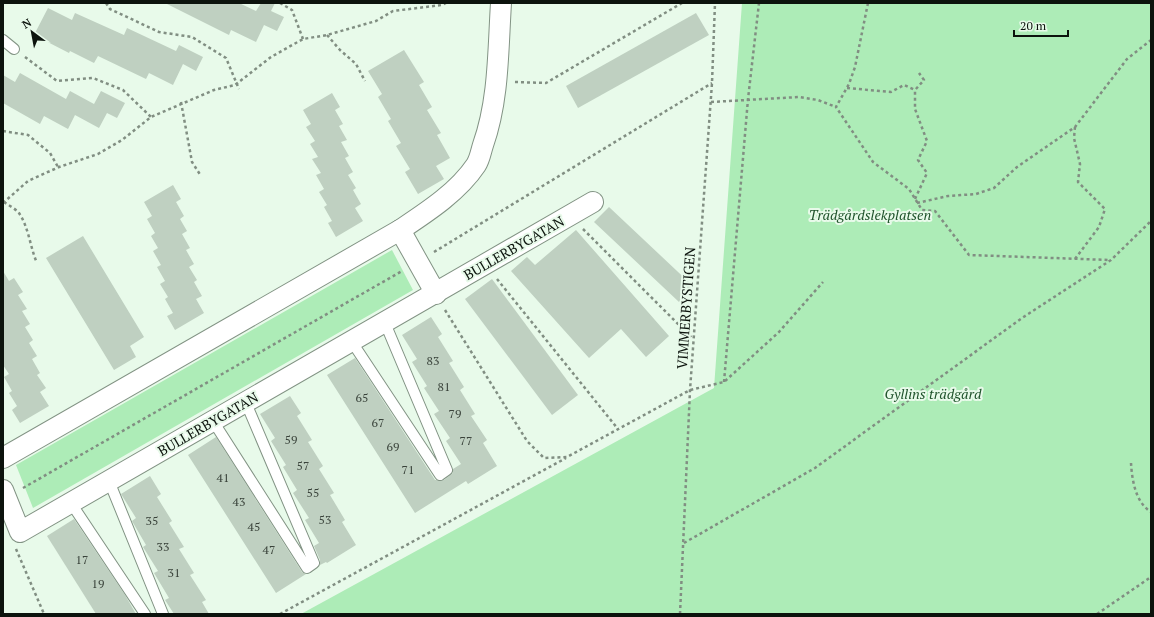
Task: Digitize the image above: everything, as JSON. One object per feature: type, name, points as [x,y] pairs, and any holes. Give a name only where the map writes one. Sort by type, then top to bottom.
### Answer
[{"type":"street","points":[[3,458],[400,230],[430,210],[452,191],[477,164],[490,127],[496,82],[500,3]]},
{"type":"street","name":"BULLERBYGATAN","points":[[4,494],[20,532],[436,294],[593,202]]},
{"type":"street","points":[[400,230],[436,294]]},
{"type":"lane","points":[[3,40],[14,49]]},
{"type":"lane","points":[[352,342],[440,475],[447,470],[385,323]]},
{"type":"lane","points":[[213,421],[306,568],[314,562],[246,402]]},
{"type":"lane","points":[[109,481],[163,614]]},
{"type":"lane","points":[[71,503],[145,614]]},
{"type":"path","points":[[106,3],[110,10],[159,32],[192,37],[226,58],[239,89]]},
{"type":"path","points":[[280,3],[292,10],[303,39]]},
{"type":"path","points":[[38,263],[33,252],[29,235],[19,212],[3,203],[28,181],[59,167],[98,154],[122,140],[151,117],[181,102],[214,90],[235,85],[271,57],[303,39],[327,35],[376,21],[393,11],[446,3]]},
{"type":"path","points":[[496,82],[546,83],[682,3]]},
{"type":"path","name":"VIMMERBYSTIGEN","points":[[680,614],[690,390],[712,83],[715,3]]},
{"type":"path","points":[[724,382],[748,99],[759,3]]},
{"type":"path","points":[[836,107],[847,88],[855,67],[868,3]]},
{"type":"path","points":[[327,35],[340,50],[356,64],[365,81]]},
{"type":"path","points":[[917,203],[948,196],[976,194],[994,188],[1017,167],[1075,127],[1128,59],[1151,40]]},
{"type":"path","points":[[14,49],[57,81],[93,78],[123,90],[151,117]]},
{"type":"path","points":[[914,199],[927,174],[918,160],[927,141],[915,109],[915,90],[924,80],[919,73]]},
{"type":"path","points":[[4,494],[418,262],[712,83]]},
{"type":"path","points":[[847,88],[891,92],[904,84],[915,90]]},
{"type":"path","points":[[710,102],[799,97],[818,100],[836,107],[872,162],[909,189],[922,210],[935,211],[969,255],[1111,260]]},
{"type":"path","points":[[181,102],[192,162],[201,176]]},
{"type":"path","points":[[1075,127],[1074,138],[1080,164],[1078,182],[1105,209],[1099,226],[1075,259]]},
{"type":"path","points":[[3,131],[28,135],[50,153],[59,167]]},
{"type":"path","points":[[570,216],[693,339]]},
{"type":"path","points":[[684,543],[815,468],[1022,318],[1111,260],[1151,221]]},
{"type":"path","points":[[486,264],[618,430]]},
{"type":"path","points":[[280,614],[690,390],[724,382],[779,332],[823,282]]},
{"type":"path","points":[[436,294],[527,441],[544,458],[567,457]]},
{"type":"path","points":[[1131,463],[1132,480],[1139,498],[1146,509],[1151,512]]},
{"type":"path","points":[[12,541],[44,614]]},
{"type":"path","points":[[1097,614],[1151,577]]},
{"type":"green space","name":"Gyllins trädgård","points":[[742,3],[1151,3],[1151,614],[301,614],[714,388]]},
{"type":"green space","points":[[392,250],[413,290],[33,508],[16,465]]},
{"type":"building","points":[[165,3],[239,3],[256,11],[261,3],[275,3],[271,11],[284,17],[277,31],[264,25],[256,42],[231,30],[229,35]]},
{"type":"building","points":[[48,8],[72,20],[75,13],[124,35],[127,28],[176,51],[179,45],[203,57],[196,71],[183,64],[173,85],[149,73],[146,79],[98,56],[94,63],[70,51],[69,53],[34,35]]},
{"type":"building","points":[[696,13],[709,35],[578,108],[566,86]]},
{"type":"building","points":[[404,50],[424,82],[419,85],[432,107],[427,110],[441,133],[437,135],[450,158],[436,166],[444,179],[418,194],[405,172],[410,169],[396,146],[401,143],[388,121],[391,119],[378,97],[382,94],[368,71]]},
{"type":"building","points":[[20,73],[66,99],[70,91],[94,104],[101,91],[125,103],[117,118],[107,113],[99,128],[75,115],[68,129],[44,116],[40,124],[3,103],[3,75],[15,82]]},
{"type":"building","points":[[332,93],[340,107],[335,110],[343,124],[339,126],[347,140],[341,142],[349,156],[345,158],[353,172],[348,175],[356,188],[353,190],[361,204],[355,208],[363,221],[336,237],[328,223],[332,221],[324,207],[327,205],[319,192],[324,189],[316,175],[321,173],[312,159],[318,157],[310,144],[315,141],[306,127],[311,124],[303,110]]},
{"type":"building","points":[[173,185],[181,199],[176,202],[184,216],[180,219],[187,231],[182,234],[190,248],[186,250],[194,264],[189,267],[197,280],[194,282],[202,296],[196,299],[204,313],[175,330],[167,316],[173,313],[165,299],[168,297],[160,284],[165,281],[157,267],[161,265],[153,251],[158,248],[151,236],[155,233],[147,219],[152,216],[144,202]]},
{"type":"building","points":[[609,207],[694,287],[679,302],[594,222]]},
{"type":"building","points":[[576,230],[669,336],[646,357],[621,329],[589,358],[511,271],[527,257],[535,265]]},
{"type":"building","points":[[83,236],[144,337],[130,346],[136,357],[114,370],[46,258]]},
{"type":"building","points":[[3,271],[9,281],[14,278],[23,292],[18,295],[27,309],[22,311],[30,324],[25,327],[33,340],[29,343],[37,356],[32,359],[40,373],[37,375],[46,388],[40,392],[49,406],[20,423],[12,410],[17,406],[9,393],[12,391],[4,377],[9,374],[3,365]]},
{"type":"building","points":[[492,279],[578,395],[552,415],[465,299]]},
{"type":"building","points":[[431,317],[442,334],[438,337],[453,361],[449,363],[464,387],[460,390],[475,414],[471,416],[487,440],[483,443],[497,466],[468,484],[466,481],[415,513],[327,375],[355,358],[435,480],[444,480],[453,473],[453,469],[461,464],[446,441],[450,438],[434,414],[439,411],[424,388],[427,386],[412,362],[417,359],[402,335]]},
{"type":"building","points":[[290,396],[301,413],[297,416],[312,440],[308,442],[323,466],[319,469],[334,493],[330,495],[345,520],[342,522],[356,545],[327,563],[326,562],[320,565],[320,560],[314,546],[319,543],[305,520],[309,518],[293,493],[297,490],[283,467],[286,465],[271,441],[275,438],[260,414]]},
{"type":"building","points":[[216,437],[302,572],[306,574],[276,593],[188,455]]},
{"type":"building","points":[[150,476],[161,494],[157,497],[172,521],[169,523],[184,547],[179,549],[194,573],[190,575],[206,600],[202,602],[209,614],[174,614],[165,600],[169,598],[154,573],[158,571],[143,547],[146,545],[132,521],[136,518],[121,494]]},
{"type":"building","points":[[74,519],[136,614],[96,614],[47,536]]},
{"type":"park label","name":"Trädgårdslekplatsen","points":[[870,215]]}]
